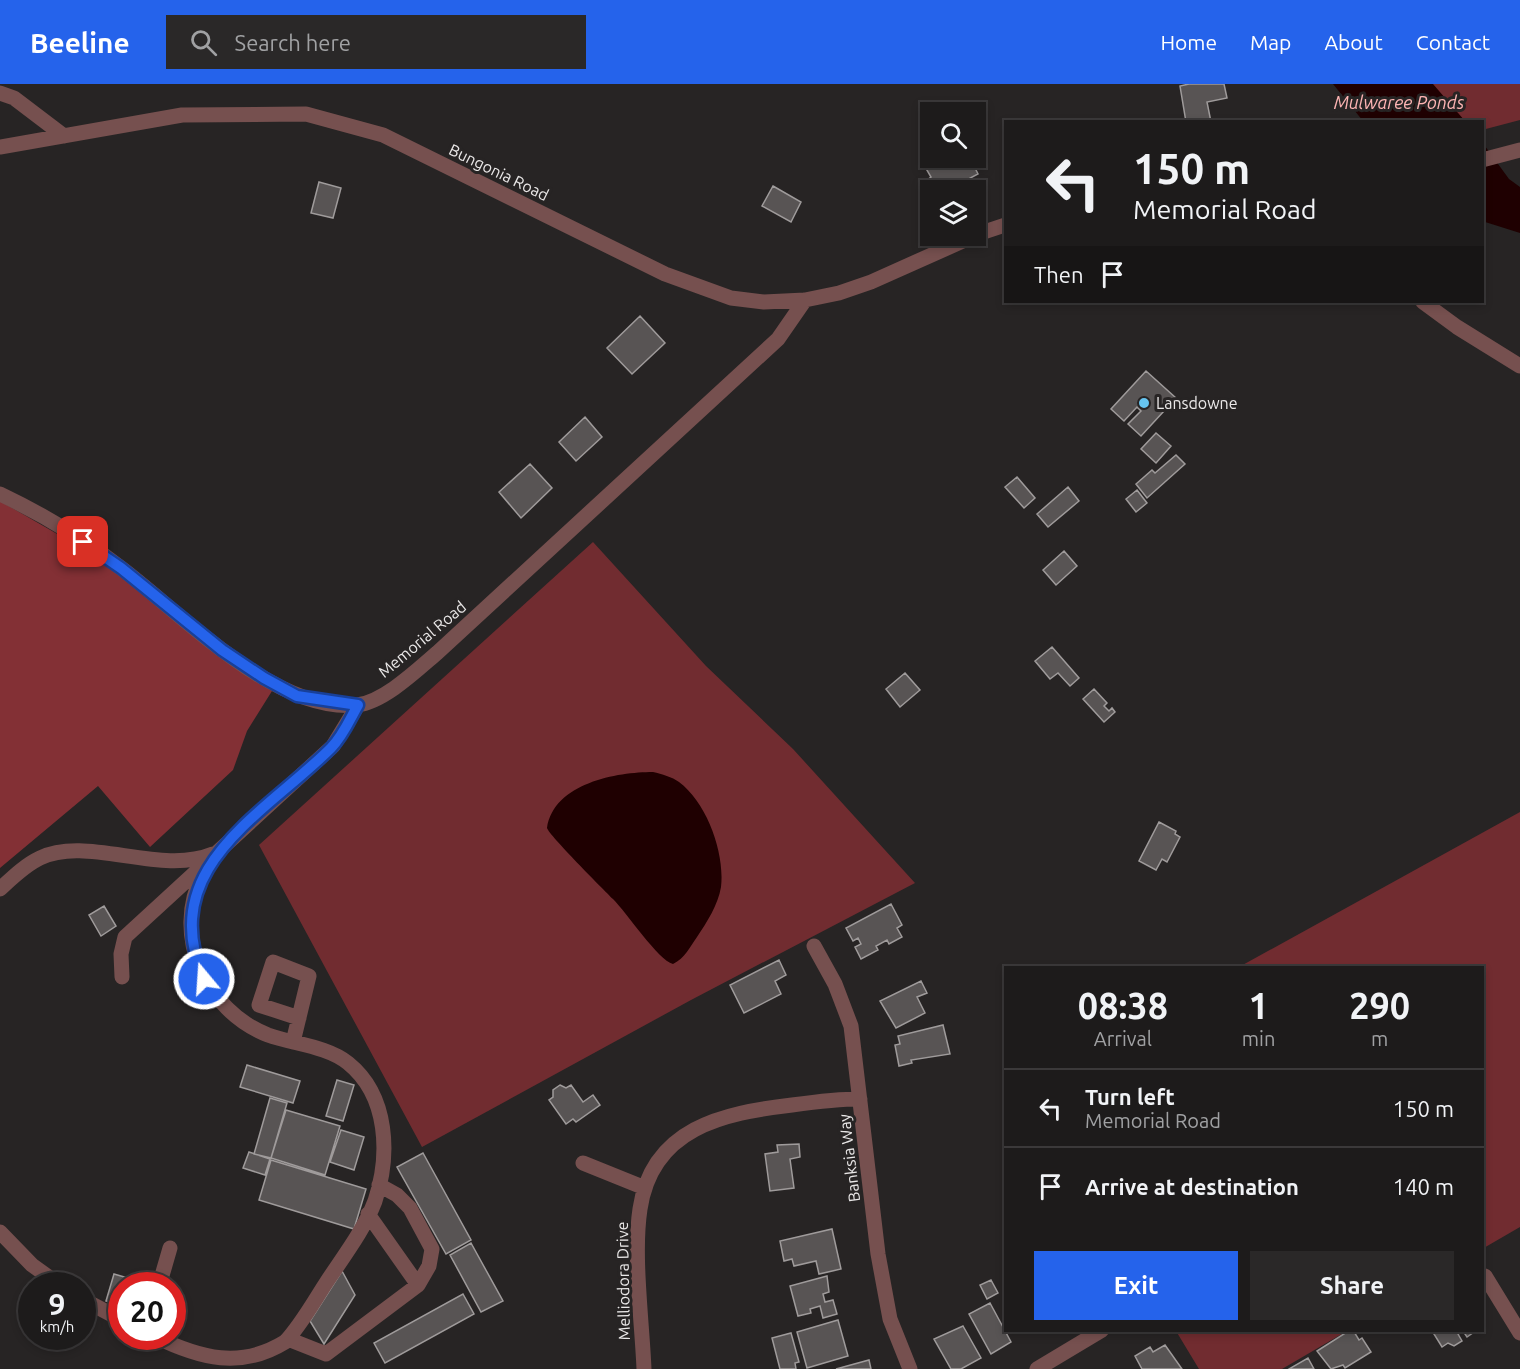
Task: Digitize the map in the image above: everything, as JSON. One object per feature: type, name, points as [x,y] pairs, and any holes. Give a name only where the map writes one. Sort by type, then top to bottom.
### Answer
[{"type":"street","points":[[0,93],[14,98],[64,136]]},
{"type":"street","name":"Bungonia Road","points":[[0,147],[182,115],[306,114],[383,135],[665,274],[698,288],[731,298],[764,302],[806,300],[839,293],[871,282],[951,246]]},
{"type":"street","points":[[1484,159],[1520,150]]},
{"type":"street","name":"Bungonia Road","points":[[986,231],[1004,225]]},
{"type":"street","name":"Memorial Road","points":[[358,705],[385,693],[437,653],[778,339],[806,300]]},
{"type":"street","points":[[1424,303],[1457,327],[1520,366]]},
{"type":"street","points":[[0,494],[26,506],[102,554],[222,650],[264,678],[297,696],[358,705],[333,746],[125,938],[121,954],[122,977]]},
{"type":"street","points":[[0,889],[41,857],[62,852],[178,861],[204,858],[218,852]]},
{"type":"street","points":[[183,1350],[212,1364],[232,1368],[248,1366],[264,1359],[288,1339],[352,1245],[368,1214],[384,1167],[383,1129],[379,1108],[370,1091],[348,1063],[331,1053],[293,1042],[247,1024],[214,994],[198,966],[192,929],[193,909],[202,875],[218,852]]},
{"type":"street","name":"Banksia Way","points":[[814,946],[835,984],[847,1015],[860,1099],[878,1254],[890,1319],[910,1369]]},
{"type":"street","points":[[293,1042],[298,1018]]},
{"type":"street","name":"Melliodora Drive","points":[[644,1369],[638,1234],[645,1188],[665,1153],[687,1134],[731,1113],[860,1099]]},
{"type":"street","points":[[583,1162],[645,1188]]},
{"type":"street","points":[[288,1339],[326,1354],[418,1285],[429,1266],[432,1249],[410,1208],[397,1196],[379,1185]]},
{"type":"street","points":[[368,1214],[418,1285]]},
{"type":"street","points":[[0,1232],[42,1272]]},
{"type":"street","points":[[163,1272],[170,1248]]},
{"type":"street","points":[[1485,1276],[1520,1333]]},
{"type":"street","points":[[1036,1369],[1099,1332]]},
{"type":"shaded area","points":[[1431,84],[1520,84],[1520,120],[1484,129],[1484,120],[1460,120]]},
{"type":"shaded area","points":[[0,501],[92,554],[240,670],[272,691],[247,731],[233,770],[150,847],[98,786],[0,868]]},
{"type":"shaded area","points":[[593,542],[706,666],[793,749],[915,883],[691,1000],[422,1147],[259,845]]},
{"type":"shaded area","points":[[1520,812],[1520,1227],[1484,1248],[1484,966],[1241,966]]},
{"type":"shaded area","points":[[1177,1332],[1345,1332],[1282,1369],[1199,1369]]},
{"type":"water","name":"Mulwaree Ponds","points":[[1333,84],[1433,84],[1464,120],[1362,120]]},
{"type":"water","name":"Mulwaree Ponds","points":[[1484,145],[1509,179],[1520,187],[1520,233],[1484,222]]},
{"type":"water","points":[[653,772],[679,782],[698,802],[712,830],[720,859],[721,887],[715,907],[687,952],[673,964],[659,954],[619,906],[547,828],[552,813],[561,800],[589,783],[622,774]]},
{"type":"building","points":[[1224,84],[1227,98],[1207,102],[1211,120],[1186,120],[1180,86]]},
{"type":"building","points":[[926,168],[975,168],[978,174],[967,180],[927,180],[931,177]]},
{"type":"building","points":[[319,182],[341,188],[333,218],[311,213]]},
{"type":"building","points":[[773,186],[801,202],[791,222],[762,206]]},
{"type":"building","points":[[640,316],[665,343],[632,374],[607,348]]},
{"type":"building","name":"Lansdowne","points":[[1146,371],[1176,398],[1141,436],[1128,424],[1141,411],[1137,407],[1124,421],[1111,409]]},
{"type":"building","points":[[585,417],[602,437],[576,461],[559,442]]},
{"type":"building","points":[[1156,433],[1171,446],[1156,463],[1141,449]]},
{"type":"building","points":[[1176,455],[1185,464],[1147,498],[1136,484],[1152,470],[1155,473]]},
{"type":"building","points":[[530,464],[552,488],[521,518],[499,492]]},
{"type":"building","points":[[1017,477],[1035,498],[1024,508],[1005,487]]},
{"type":"building","points":[[1068,487],[1079,501],[1048,527],[1037,514]]},
{"type":"building","points":[[1137,490],[1147,503],[1136,512],[1126,499]]},
{"type":"building","points":[[1064,551],[1077,566],[1056,585],[1043,570]]},
{"type":"building","points":[[1052,647],[1079,678],[1070,686],[1058,673],[1050,679],[1035,661]]},
{"type":"building","points":[[905,673],[920,690],[900,707],[886,689]]},
{"type":"building","points":[[1094,689],[1107,703],[1104,706],[1109,711],[1112,708],[1115,712],[1104,722],[1083,699]]},
{"type":"building","points":[[1159,822],[1176,831],[1175,834],[1180,837],[1167,862],[1162,859],[1156,870],[1139,861]]},
{"type":"building","points":[[891,904],[902,925],[897,928],[902,937],[889,944],[887,940],[876,946],[878,950],[861,959],[855,947],[861,944],[858,938],[853,941],[846,928]]},
{"type":"building","points":[[104,906],[116,926],[101,936],[89,915]]},
{"type":"building","points":[[779,960],[786,975],[775,981],[781,994],[744,1013],[730,985]]},
{"type":"building","points":[[921,981],[927,993],[917,997],[925,1013],[896,1028],[880,1001]]},
{"type":"building","points":[[943,1025],[950,1054],[911,1060],[912,1063],[899,1066],[895,1045],[900,1044],[898,1036]]},
{"type":"building","points":[[247,1065],[300,1081],[293,1103],[240,1087]]},
{"type":"building","points":[[337,1080],[354,1085],[343,1121],[326,1116]]},
{"type":"building","points":[[560,1085],[566,1088],[571,1085],[583,1102],[593,1095],[600,1105],[576,1122],[573,1119],[566,1124],[549,1100],[553,1097],[553,1090]]},
{"type":"building","points":[[270,1098],[287,1103],[271,1158],[254,1154]]},
{"type":"building","points":[[286,1110],[340,1126],[325,1175],[271,1158]]},
{"type":"building","points":[[341,1130],[364,1137],[354,1170],[330,1162]]},
{"type":"building","points":[[799,1144],[800,1157],[790,1159],[794,1188],[770,1191],[765,1154],[778,1152],[777,1145]]},
{"type":"building","points":[[249,1152],[270,1159],[265,1175],[243,1168]]},
{"type":"building","points":[[423,1153],[471,1240],[446,1254],[397,1167]]},
{"type":"building","points":[[271,1160],[366,1189],[354,1229],[259,1200]]},
{"type":"building","points":[[832,1229],[841,1269],[819,1274],[816,1261],[794,1266],[792,1259],[784,1261],[780,1241]]},
{"type":"building","points":[[471,1243],[503,1301],[481,1312],[450,1255]]},
{"type":"building","points":[[342,1271],[355,1295],[324,1344],[310,1321]]},
{"type":"building","points":[[827,1276],[829,1292],[823,1294],[825,1302],[833,1300],[837,1314],[823,1318],[820,1306],[810,1309],[811,1313],[798,1316],[790,1286]]},
{"type":"building","points":[[991,1280],[998,1293],[987,1299],[980,1285]]},
{"type":"building","points":[[463,1294],[474,1314],[385,1363],[374,1343]]},
{"type":"building","points":[[990,1303],[1011,1342],[991,1354],[969,1314]]},
{"type":"building","points":[[838,1320],[848,1356],[807,1368],[797,1332]]},
{"type":"building","points":[[963,1326],[981,1358],[961,1369],[951,1369],[934,1339]]},
{"type":"building","points":[[1347,1332],[1354,1332],[1359,1340],[1362,1338],[1371,1352],[1345,1368],[1343,1365],[1331,1369],[1317,1351]]},
{"type":"building","points":[[1436,1332],[1461,1332],[1458,1334],[1462,1341],[1454,1346],[1448,1343],[1442,1347],[1434,1334]]},
{"type":"building","points":[[1464,1332],[1474,1332],[1467,1337]]},
{"type":"building","points":[[791,1333],[799,1362],[795,1363],[796,1369],[780,1369],[772,1338]]},
{"type":"building","points":[[1165,1345],[1182,1369],[1142,1369],[1135,1356],[1150,1347],[1153,1352]]},
{"type":"building","points":[[1308,1358],[1314,1369],[1289,1369]]},
{"type":"building","points":[[869,1360],[871,1369],[836,1369]]},
{"type":"place","name":"Lansdowne","points":[[1144,403]]},
{"type":"route","points":[[83,542],[121,568],[222,650],[264,678],[297,696],[358,705],[333,746],[244,825],[218,852],[202,875],[191,921],[193,945],[204,979]]}]
